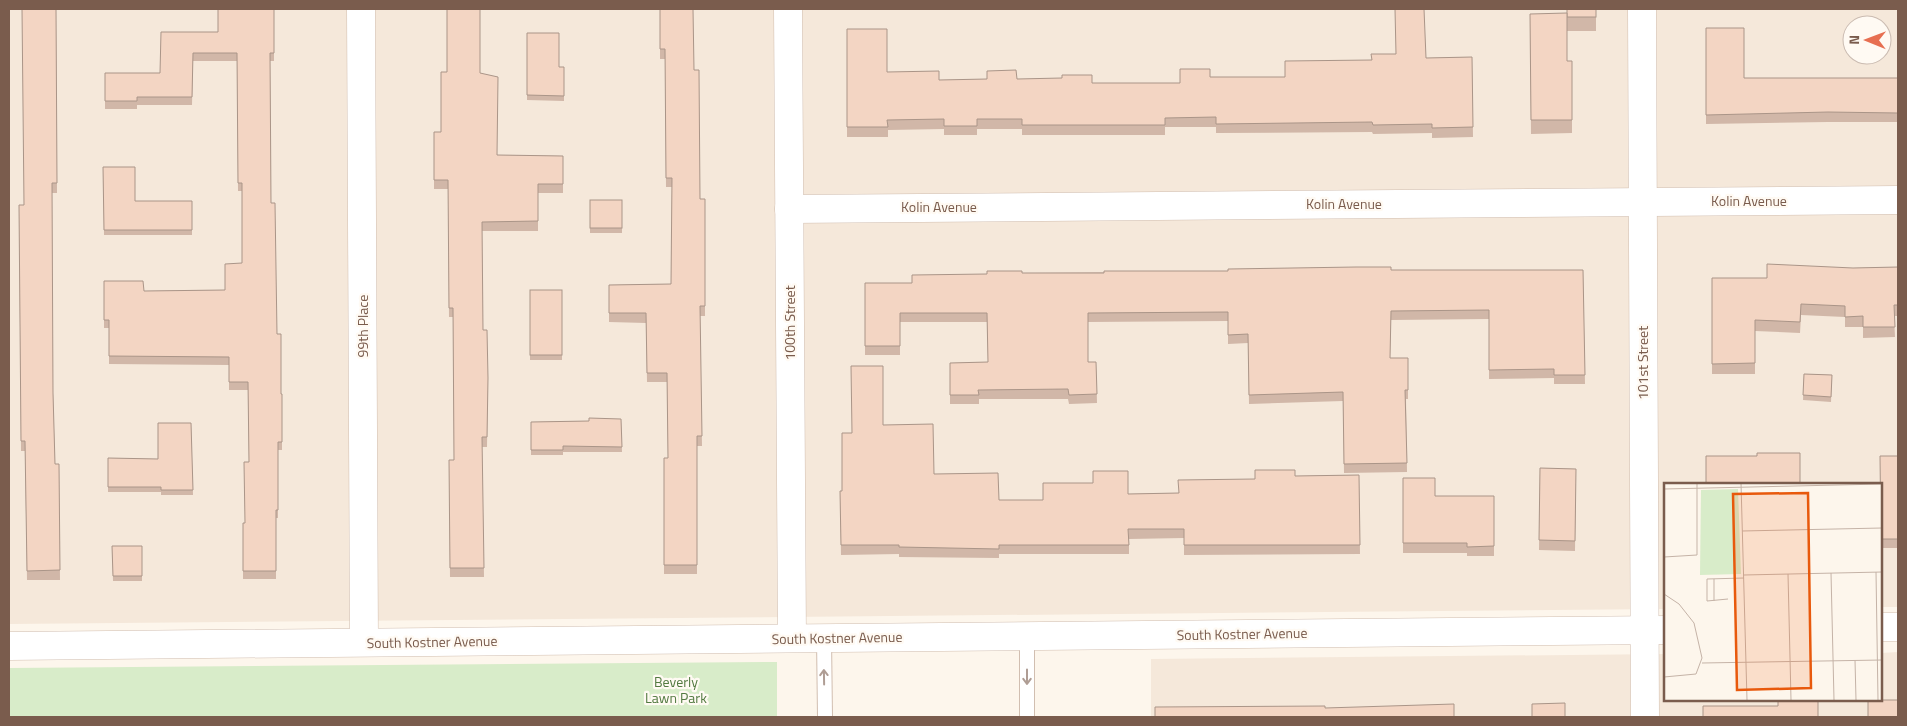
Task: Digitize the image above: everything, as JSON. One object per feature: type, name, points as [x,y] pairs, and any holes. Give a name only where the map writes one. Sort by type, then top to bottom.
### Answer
[{"type":"street","name":"99th Place","points":[[361,9],[364,642]]},
{"type":"street","name":"100th Street","points":[[788,9],[792,638]]},
{"type":"street","name":"101st Street","points":[[1642,9],[1642,202],[1655,630],[1645,717]]},
{"type":"street","name":"Kolin Avenue","points":[[789,209],[1898,200]]},
{"type":"street","points":[[1882,628],[1898,627]]},
{"type":"street","name":"South Kostner Avenue","points":[[9,646],[1655,630]]},
{"type":"lane","points":[[1027,636],[1027,717]]},
{"type":"lane","points":[[824,638],[825,717]]},
{"type":"shaded area","points":[[9,9],[1898,9],[1898,607],[1882,607],[1882,483],[1664,483],[1664,609],[9,624]]},
{"type":"shaded area","points":[[1898,652],[1898,717],[1151,717],[1151,659],[1664,654],[1664,701],[1882,701],[1882,653]]},
{"type":"green space","name":"Beverly Lawn Park","points":[[777,662],[777,717],[9,717],[9,668]]},
{"type":"building","points":[[22,9],[56,9],[57,183],[52,183],[53,393],[55,464],[59,464],[60,570],[27,571],[25,441],[21,441],[19,205],[24,205]]},
{"type":"building","points":[[218,9],[274,9],[274,53],[270,53],[271,203],[275,203],[277,334],[281,334],[282,394],[282,442],[278,442],[276,571],[243,571],[243,523],[245,523],[244,462],[249,462],[248,382],[229,382],[229,357],[109,356],[109,320],[104,320],[104,281],[143,281],[144,291],[225,290],[225,264],[242,263],[242,183],[238,183],[237,53],[193,53],[192,97],[137,97],[137,101],[105,101],[105,73],[160,73],[161,32],[218,32]]},
{"type":"building","points":[[447,9],[480,9],[480,73],[498,77],[497,155],[563,156],[563,184],[538,184],[538,221],[482,222],[483,330],[487,330],[488,378],[487,437],[482,437],[484,568],[450,568],[449,460],[454,460],[453,308],[449,308],[448,180],[434,180],[434,132],[441,132],[441,72],[447,72]]},
{"type":"building","points":[[660,9],[693,9],[694,70],[699,70],[700,199],[705,199],[705,306],[700,306],[702,436],[697,436],[697,565],[664,565],[664,458],[668,458],[667,373],[647,373],[646,313],[609,313],[609,285],[671,284],[672,178],[666,178],[665,49],[660,49]]},
{"type":"building","points":[[1395,9],[1424,9],[1426,58],[1472,57],[1473,127],[1432,128],[1432,124],[1373,125],[1372,122],[1216,124],[1216,117],[1165,118],[1165,125],[1022,125],[1022,119],[977,119],[977,126],[944,126],[944,119],[887,120],[888,127],[847,127],[847,29],[887,29],[887,72],[939,71],[939,80],[987,79],[987,71],[1016,70],[1017,79],[1062,78],[1062,75],[1092,75],[1092,83],[1180,83],[1180,69],[1210,69],[1210,77],[1285,77],[1285,61],[1372,60],[1371,54],[1396,54]]},
{"type":"building","points":[[1567,9],[1596,9],[1596,17],[1567,17]]},
{"type":"building","points":[[1567,13],[1567,61],[1572,61],[1572,120],[1531,120],[1530,14]]},
{"type":"building","points":[[1706,28],[1744,28],[1744,78],[1898,78],[1898,113],[1828,112],[1706,115]]},
{"type":"building","points":[[527,33],[559,33],[559,67],[564,67],[564,96],[527,95]]},
{"type":"building","points":[[103,167],[135,167],[135,201],[192,201],[192,230],[104,230]]},
{"type":"building","points":[[590,200],[622,200],[622,228],[590,228]]},
{"type":"building","points":[[1767,264],[1853,268],[1898,267],[1898,305],[1894,305],[1895,327],[1863,327],[1863,316],[1845,317],[1845,306],[1801,304],[1800,322],[1755,320],[1755,363],[1712,364],[1712,278],[1767,278]]},
{"type":"building","points":[[1391,267],[1391,270],[1583,270],[1585,375],[1554,375],[1554,369],[1489,370],[1489,310],[1391,311],[1390,358],[1408,358],[1408,390],[1405,390],[1407,463],[1344,464],[1343,392],[1249,395],[1248,334],[1228,335],[1228,312],[1088,313],[1088,362],[1096,362],[1097,394],[1069,395],[1068,389],[978,390],[979,395],[950,395],[950,363],[988,362],[987,313],[900,313],[900,346],[865,346],[865,283],[912,283],[912,275],[987,274],[987,271],[1104,273],[1104,271],[1228,271],[1228,269]]},
{"type":"building","points":[[530,290],[562,290],[562,355],[530,355]]},
{"type":"building","points":[[851,366],[883,366],[883,425],[933,424],[934,474],[998,473],[999,500],[1043,500],[1043,483],[1093,483],[1093,471],[1128,471],[1128,494],[1179,493],[1178,480],[1255,479],[1255,470],[1295,470],[1295,476],[1359,475],[1360,545],[1184,545],[1184,529],[1128,529],[1129,545],[999,545],[999,549],[841,545],[842,433],[852,433]]},
{"type":"building","points":[[1804,374],[1832,375],[1831,397],[1803,395]]},
{"type":"building","points":[[589,418],[621,419],[622,447],[563,446],[563,450],[531,450],[531,422],[589,421]]},
{"type":"building","points":[[158,423],[191,423],[193,490],[161,490],[161,487],[108,487],[108,458],[158,459]]},
{"type":"building","points":[[1757,453],[1800,453],[1800,483],[1706,483],[1706,456],[1757,456]]},
{"type":"building","points":[[1880,456],[1898,456],[1898,539],[1882,539],[1882,483],[1880,483]]},
{"type":"building","points":[[1540,468],[1576,469],[1575,541],[1539,540]]},
{"type":"building","points":[[1403,478],[1435,478],[1435,496],[1494,496],[1494,546],[1467,547],[1467,543],[1403,543]]},
{"type":"building","points":[[112,546],[142,546],[142,576],[113,576]]},
{"type":"building","points":[[1898,700],[1898,717],[1868,717],[1868,701]]},
{"type":"building","points":[[1778,701],[1818,701],[1818,717],[1703,717],[1703,706],[1778,706]]},
{"type":"building","points":[[1565,703],[1565,717],[1532,717],[1532,704]]},
{"type":"building","points":[[1454,704],[1454,717],[1155,717],[1155,707],[1325,706],[1325,708]]}]
